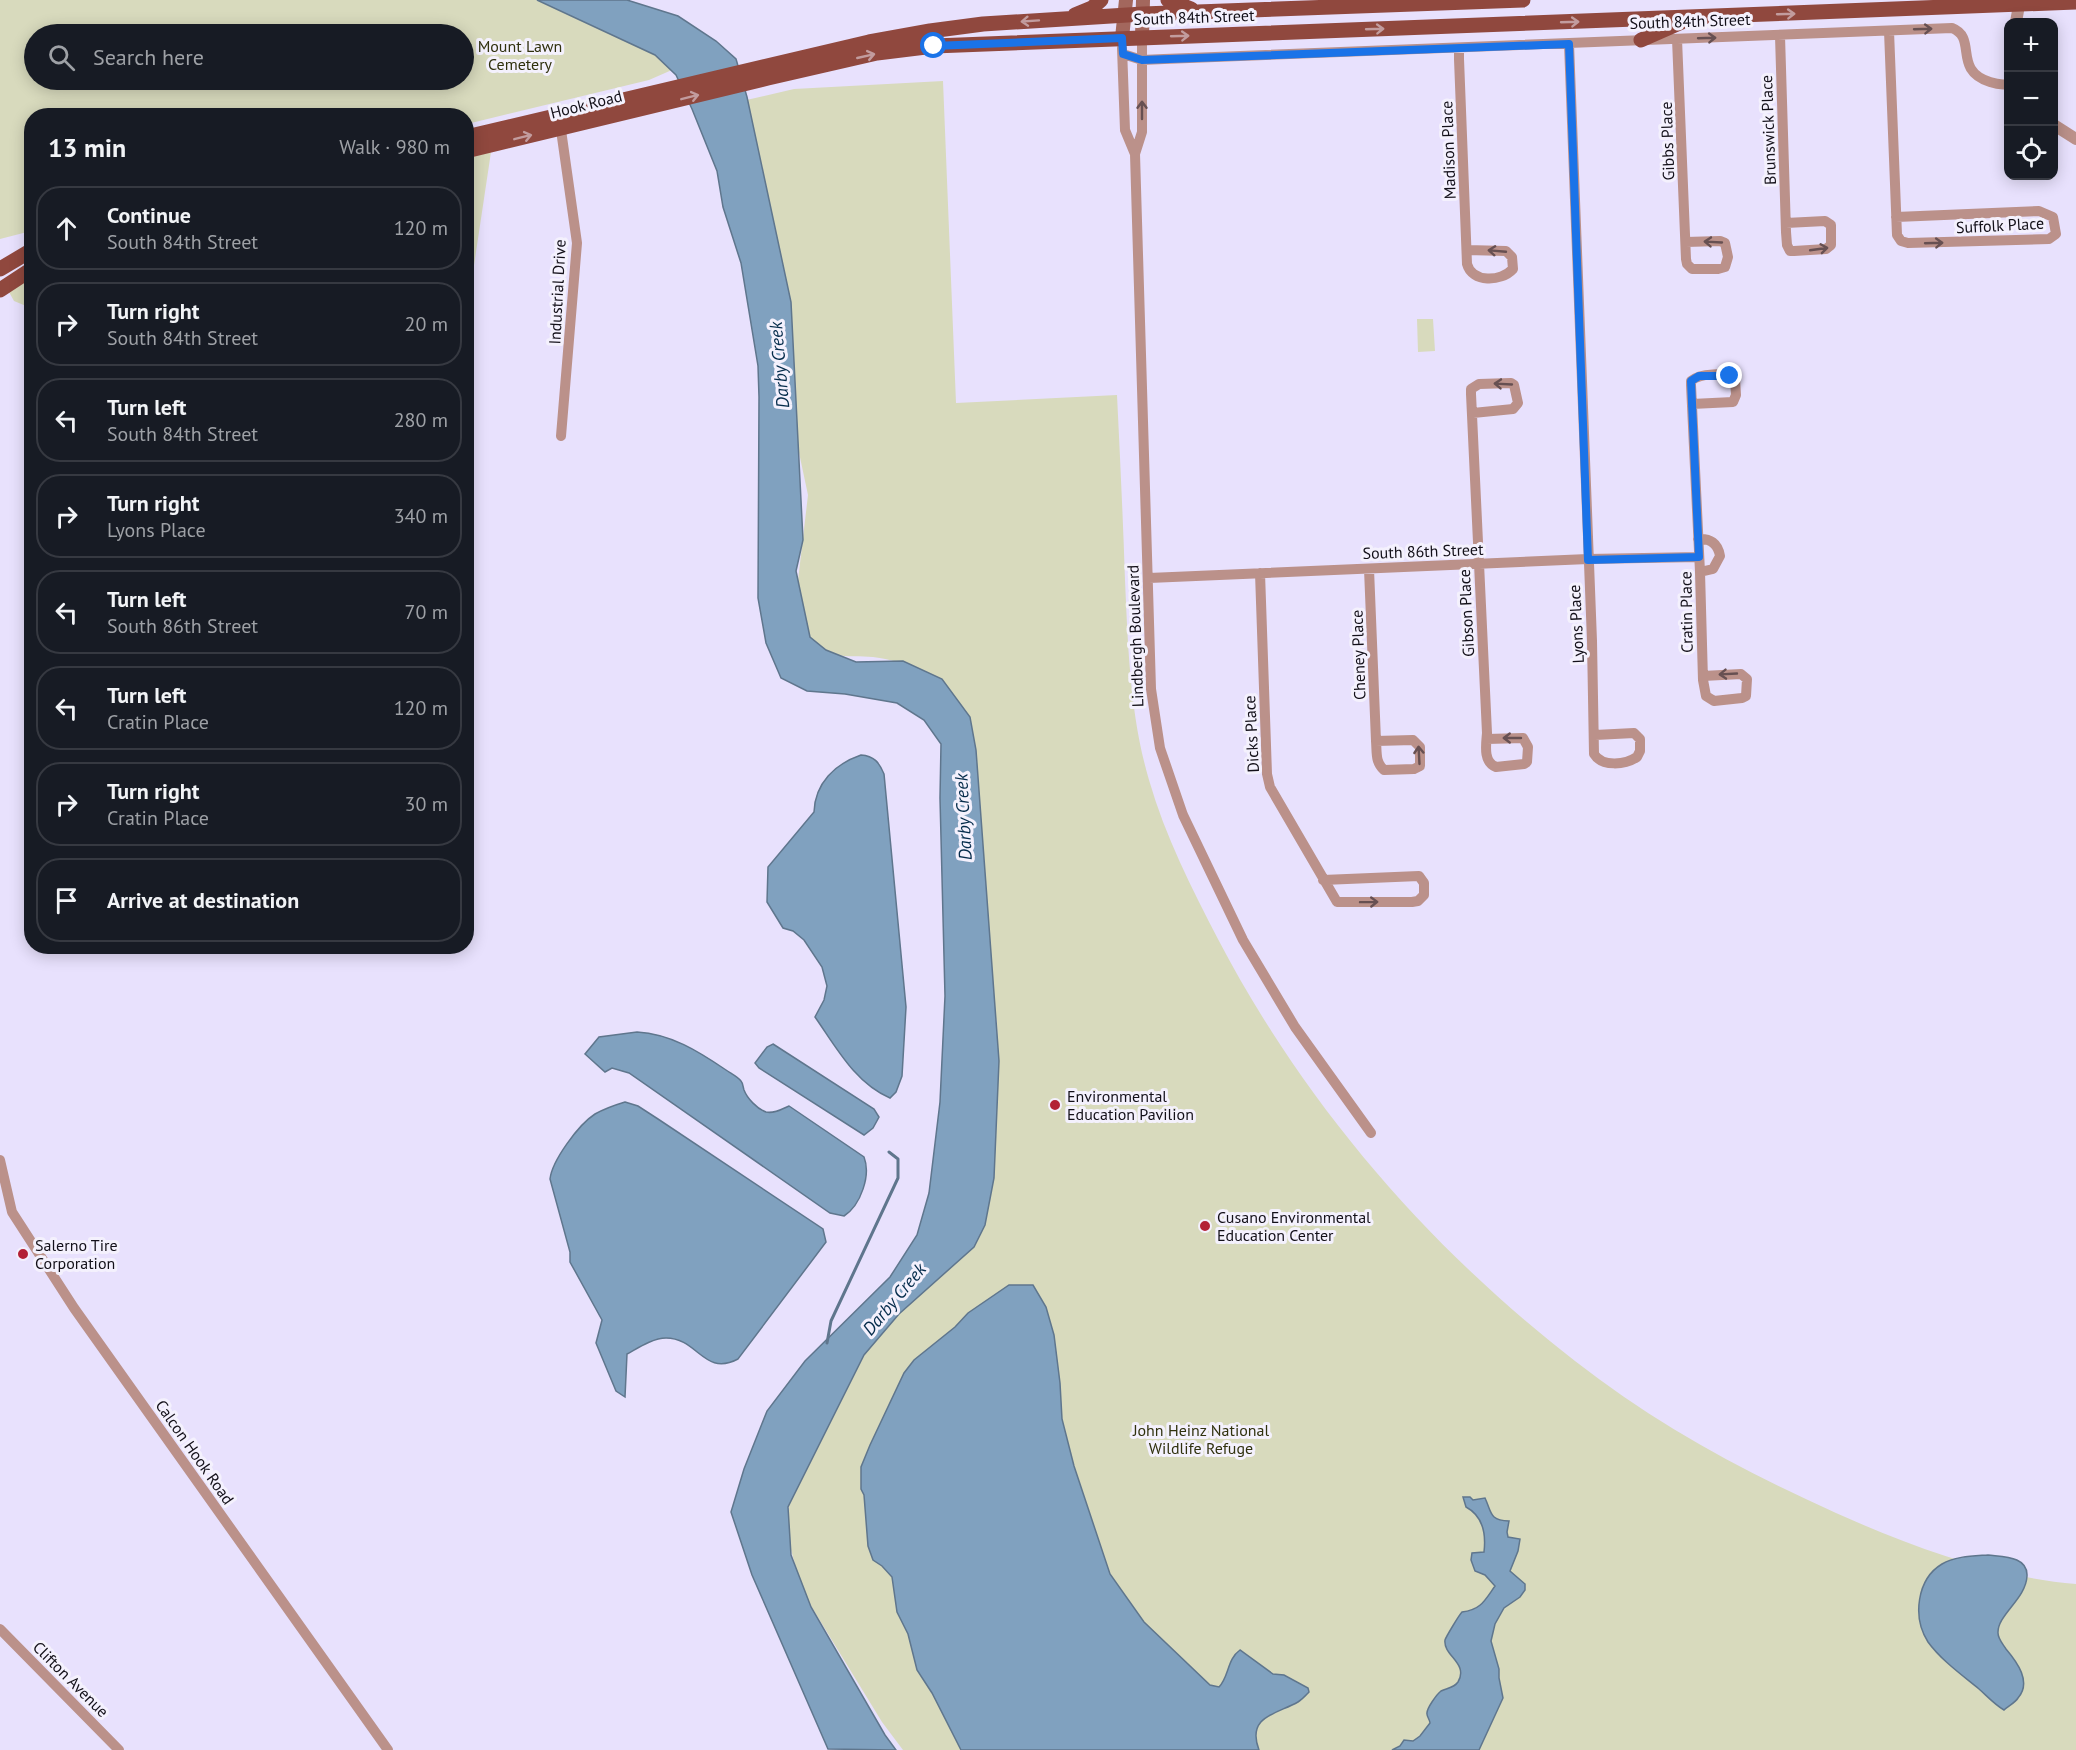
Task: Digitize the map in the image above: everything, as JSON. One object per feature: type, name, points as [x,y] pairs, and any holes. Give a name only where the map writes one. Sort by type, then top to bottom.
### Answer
[{"type":"main road","points":[[1065,19],[1092,8],[1101,0]]},
{"type":"main road","name":"Lindbergh Boulevard","points":[[1122,38],[1126,0]]},
{"type":"main road","points":[[1168,0],[1199,13]]},
{"type":"main road","points":[[1404,5],[1421,0]]},
{"type":"main road","name":"South 84th Street","points":[[711,85],[766,72],[869,42],[983,24],[1125,16],[1143,7],[1199,13],[1523,0]]},
{"type":"main road","name":"South 84th Street","points":[[766,72],[934,46],[1691,18],[2020,2],[2076,2]]},
{"type":"main road","name":"Lindbergh Boulevard","points":[[1142,37],[1143,7]]},
{"type":"main road","points":[[1641,40],[1691,18]]},
{"type":"main road","name":"Hook Road","points":[[474,149],[560,122],[711,85]]},
{"type":"main road","name":"Hook Road","points":[[474,135],[560,122]]},
{"type":"main road","points":[[0,268],[24,254]]},
{"type":"main road","points":[[0,290],[24,274]]},
{"type":"street","points":[[2017,18],[2020,2]]},
{"type":"street","name":"South 84th Street","points":[[1123,54],[1142,60],[1953,28],[1964,37],[1968,66],[1975,75],[2004,85]]},
{"type":"street","name":"Suffolk Place","points":[[1889,31],[1896,218],[1897,235],[1901,241],[1908,243],[2049,239],[2056,234],[2053,217],[2039,211],[1896,218]]},
{"type":"street","name":"Brunswick Place","points":[[1780,36],[1786,223],[1787,245],[1790,250],[1826,249],[1831,245],[1831,225],[1825,221],[1786,223]]},
{"type":"street","name":"Lindbergh Boulevard","points":[[1135,154],[1143,132],[1142,37]]},
{"type":"street","name":"Lindbergh Boulevard","points":[[1122,38],[1125,130],[1135,154],[1151,689],[1160,748],[1183,815],[1243,940],[1295,1027],[1371,1133]]},
{"type":"street","name":"Gibbs Place","points":[[1677,39],[1686,242]]},
{"type":"street","name":"Lyons Place","points":[[1569,44],[1594,754],[1603,763],[1625,762],[1637,757],[1640,751],[1640,739],[1634,733],[1595,735]]},
{"type":"street","name":"Madison Place","points":[[1460,48],[1467,250]]},
{"type":"street","name":"Industrial Drive","points":[[560,122],[577,243],[561,436]]},
{"type":"street","points":[[2056,126],[2076,139]]},
{"type":"street","name":"Cratin Place","points":[[1692,404],[1733,402],[1736,395],[1735,379],[1724,375],[1699,376],[1694,378],[1691,385],[1703,676]]},
{"type":"street","name":"Gibson Place","points":[[1473,413],[1513,409],[1518,403],[1514,385],[1511,383],[1474,385],[1471,389],[1486,739]]},
{"type":"street","points":[[1698,539],[1712,541],[1717,546],[1720,556],[1713,569],[1700,572]]},
{"type":"street","name":"South 86th Street","points":[[1149,578],[1699,557]]},
{"type":"street","name":"Cheney Place","points":[[1369,568],[1376,741],[1377,759],[1384,770],[1414,770],[1420,766],[1418,743],[1406,739],[1376,741]]},
{"type":"street","name":"Dicks Place","points":[[1260,573],[1270,787],[1323,880],[1334,899],[1342,903],[1412,902],[1424,896],[1425,883],[1419,876],[1323,880]]},
{"type":"street","name":"Calcon Hook Road","points":[[0,1160],[12,1212],[74,1308],[388,1750]]},
{"type":"street","name":"Clifton Avenue","points":[[0,1629],[119,1750]]},
{"type":"green space","name":"Mount Lawn Cemetery","points":[[0,0],[566,0],[697,59],[649,80],[474,122],[474,108],[24,108],[24,233],[0,239]]},
{"type":"green space","name":"John Heinz National Wildlife Refuge","points":[[943,81],[956,403],[1117,395],[1129,656],[1138,731],[1149,780],[1171,842],[1199,902],[1253,1001],[1290,1060],[1374,1170],[1470,1271],[1575,1361],[1636,1405],[1701,1445],[1768,1481],[1836,1513],[1923,1549],[2014,1575],[2076,1584],[2076,1750],[903,1750],[882,1722],[803,1593],[789,1543],[789,1489],[810,1425],[892,1315],[998,1065],[997,1022],[993,1007],[967,717],[952,693],[928,675],[915,669],[887,659],[836,655],[809,645],[797,589],[808,495],[791,415],[788,389],[789,293],[784,268],[765,207],[742,101],[794,89]]},
{"type":"green space","points":[[491,152],[474,265],[474,156]]},
{"type":"green space","points":[[24,282],[24,305],[14,301],[9,292]]},
{"type":"green space","points":[[1417,319],[1433,319],[1435,351],[1418,352]]},
{"type":"water","name":"Darby Creek","points":[[537,0],[627,0],[678,16],[716,41],[736,59],[747,97],[791,302],[803,540],[796,571],[810,637],[826,650],[856,662],[903,661],[942,679],[970,717],[976,750],[999,1061],[994,1178],[985,1225],[974,1247],[899,1314],[864,1355],[788,1507],[791,1555],[811,1607],[896,1750],[828,1749],[752,1575],[731,1512],[744,1469],[767,1411],[805,1361],[890,1277],[917,1235],[929,1193],[940,1102],[945,996],[940,798],[941,744],[924,720],[897,703],[845,694],[807,691],[781,678],[766,643],[758,598],[758,366],[741,263],[723,207],[717,171],[676,75],[655,55]]},
{"type":"water","points":[[861,755],[876,760],[884,774],[906,1007],[902,1076],[896,1092],[890,1098],[856,1074],[815,1017],[824,1000],[827,986],[822,967],[804,940],[793,931],[783,928],[767,902],[768,867],[814,812],[818,792],[828,776],[835,769]]},
{"type":"water","points":[[637,1032],[661,1036],[694,1050],[740,1080],[747,1096],[759,1108],[772,1112],[789,1106],[864,1157],[865,1181],[855,1205],[844,1216],[830,1213],[629,1073],[612,1068],[605,1072],[585,1054],[599,1037]]},
{"type":"water","points":[[773,1044],[874,1109],[879,1117],[873,1128],[864,1135],[759,1068],[755,1063],[767,1047]]},
{"type":"water","points":[[625,1102],[638,1106],[823,1229],[826,1242],[738,1359],[717,1363],[677,1340],[666,1338],[656,1340],[627,1354],[625,1397],[616,1391],[596,1343],[602,1320],[570,1262],[570,1252],[550,1179],[555,1163],[581,1126],[595,1114]]},
{"type":"water","points":[[1009,1285],[1033,1285],[1046,1307],[1054,1335],[1062,1419],[1074,1466],[1110,1574],[1144,1622],[1210,1685],[1219,1687],[1233,1658],[1240,1650],[1273,1674],[1284,1675],[1308,1688],[1309,1692],[1300,1701],[1273,1713],[1260,1723],[1256,1739],[1259,1750],[961,1750],[932,1693],[917,1670],[908,1634],[897,1612],[892,1577],[873,1560],[868,1546],[864,1495],[861,1489],[861,1467],[904,1373],[914,1360],[955,1327],[968,1313]]},
{"type":"water","points":[[1463,1497],[1470,1497],[1473,1500],[1485,1498],[1494,1517],[1509,1521],[1508,1537],[1520,1539],[1510,1571],[1525,1584],[1525,1590],[1520,1597],[1504,1608],[1495,1624],[1491,1641],[1499,1669],[1503,1698],[1479,1750],[1392,1750],[1400,1746],[1404,1740],[1413,1741],[1420,1736],[1430,1723],[1427,1712],[1430,1705],[1441,1691],[1458,1682],[1461,1675],[1460,1670],[1445,1646],[1445,1640],[1462,1612],[1478,1607],[1495,1586],[1485,1575],[1475,1571],[1471,1560],[1472,1553],[1484,1552],[1484,1533],[1480,1521],[1466,1507]]},
{"type":"water","points":[[1988,1555],[2019,1561],[2026,1569],[2027,1576],[2022,1592],[1999,1626],[2000,1639],[2018,1666],[2024,1685],[2015,1701],[2004,1710],[1939,1655],[1928,1642],[1920,1621],[1922,1589],[1934,1571],[1953,1559]]},
{"type":"waterway","points":[[827,1343],[831,1321],[898,1178],[898,1159],[889,1152]]},
{"type":"place","name":"Environmental Education Pavilion","points":[[1055,1105]]},
{"type":"place","name":"Cusano Environmental Education Center","points":[[1205,1226]]},
{"type":"place","name":"Salerno Tire Corporation","points":[[23,1254]]},
{"type":"route","points":[[934,46],[1122,38],[1123,54],[1142,60],[1569,44],[1588,560],[1699,557],[1691,381],[1699,376],[1730,376]]}]
